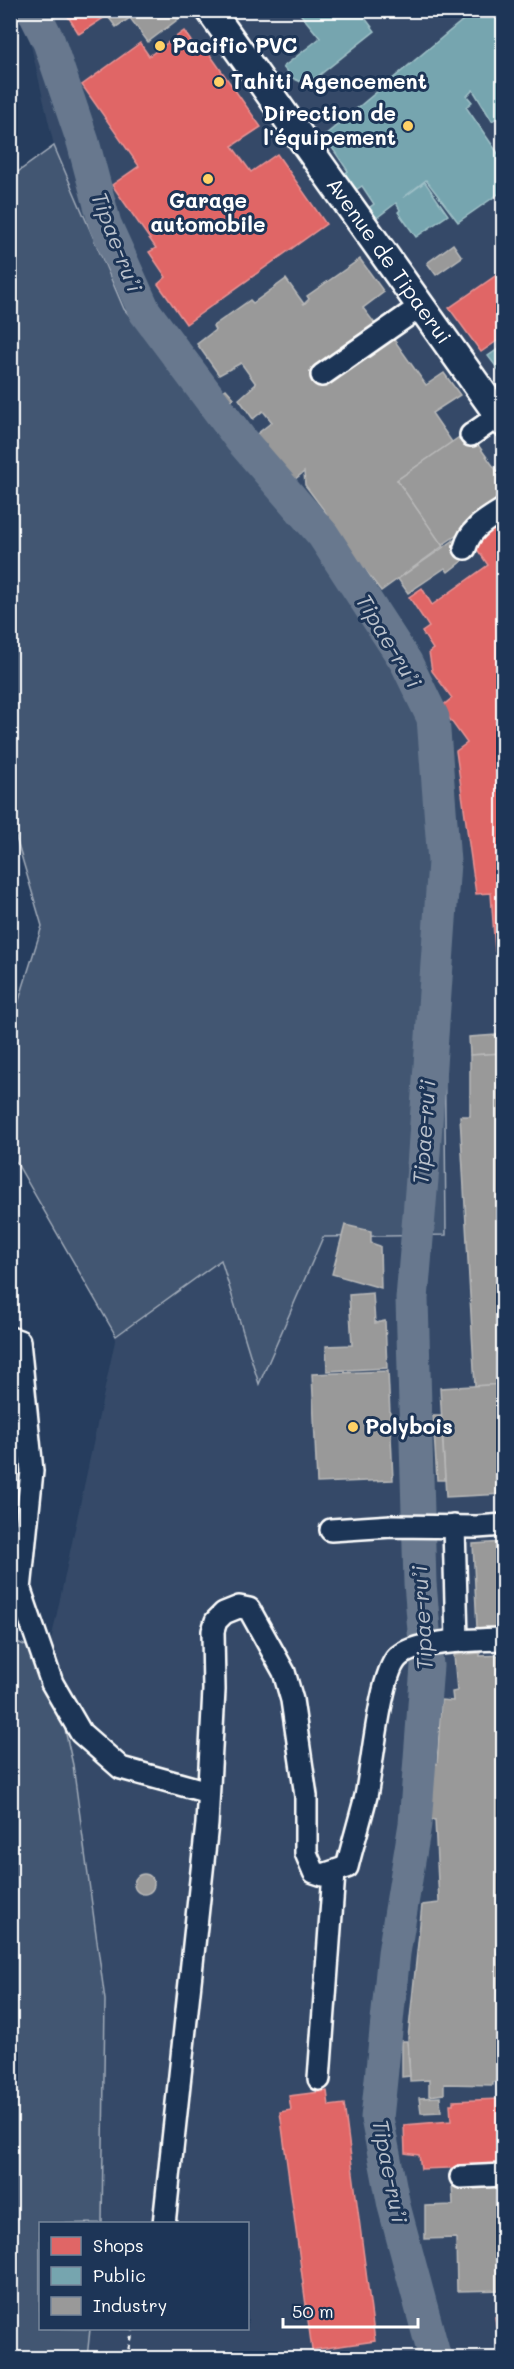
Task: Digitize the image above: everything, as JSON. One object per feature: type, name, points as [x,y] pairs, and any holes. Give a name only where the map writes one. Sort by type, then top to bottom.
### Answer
[{"type":"main road","name":"Avenue de Tipaerui","points":[[210,10],[501,419]]},
{"type":"street","points":[[322,375],[421,306]]},
{"type":"street","points":[[471,435],[501,419]]},
{"type":"street","points":[[465,548],[468,536],[477,527],[504,509]]},
{"type":"street","points":[[10,1338],[20,1341],[32,1472],[20,1590],[52,1683],[81,1733],[121,1768],[208,1792]]},
{"type":"street","points":[[331,1530],[504,1525]]},
{"type":"street","points":[[451,1641],[454,1527]]},
{"type":"street","points":[[164,2222],[207,1824],[214,1690],[213,1631],[216,1621],[224,1613],[239,1607],[249,1609],[284,1672],[290,1691],[306,1796],[306,1853],[309,1865],[314,1872],[323,1875],[347,1867],[365,1798],[388,1676],[397,1658],[421,1648],[451,1641],[504,1639]]},
{"type":"street","points":[[319,2079],[334,1873]]},
{"type":"street","points":[[461,2176],[504,2175]]},
{"type":"path","points":[[127,2358],[133,2330]]},
{"type":"shaded area","points":[[23,11],[503,11],[503,2358],[87,2358],[90,2330],[249,2330],[249,2222],[102,2222],[105,2000],[73,1765],[48,1655],[116,1336],[221,1260],[260,1383],[323,1237],[446,1235],[444,1005],[453,910],[451,846],[431,731],[383,630],[317,537],[124,309],[54,146]]},
{"type":"shaded area","points":[[54,146],[124,309],[317,537],[383,630],[431,731],[451,846],[453,910],[444,1005],[446,1235],[323,1237],[259,1384],[221,1260],[116,1336],[11,1153],[11,1026],[42,926],[11,821],[11,177]]},
{"type":"shaded area","points":[[10,1639],[48,1655],[73,1765],[105,2000],[102,2222],[39,2222],[39,2330],[90,2330],[87,2358],[11,2358]]},
{"type":"building: Shops","points":[[64,10],[116,10],[79,34]]},
{"type":"building: Shops","name":"Garage automobile","points":[[184,31],[199,53],[206,49],[261,127],[232,146],[251,172],[277,154],[326,224],[186,324],[158,284],[166,277],[149,252],[156,248],[112,185],[139,166],[82,85],[140,43],[149,56]]},
{"type":"building: Shops","points":[[504,270],[504,336],[481,352],[449,308]]},
{"type":"building: Shops","points":[[504,519],[504,1005],[499,950],[495,951],[491,893],[476,894],[456,751],[467,743],[441,707],[452,698],[432,671],[429,652],[433,649],[422,632],[429,627],[409,597],[422,588],[432,605],[488,565],[472,542]]},
{"type":"building: Shops","points":[[327,2091],[329,2106],[344,2104],[375,2341],[312,2350],[280,2112],[291,2110],[289,2096]]},
{"type":"building: Shops","points":[[498,2099],[498,2102],[504,2101],[504,2166],[421,2169],[419,2155],[405,2153],[404,2125],[451,2121],[450,2104],[453,2104],[453,2101]]},
{"type":"building: Shops","points":[[504,2316],[504,2358],[501,2358],[495,2317]]},
{"type":"building: Public","name":"Direction de l'équipement","points":[[297,10],[359,10],[375,31],[317,77],[303,83],[292,78],[283,67],[320,38]]},
{"type":"building: Public","name":"Direction de l'équipement","points":[[475,10],[504,10],[504,113],[492,121],[473,90],[467,96],[472,102],[466,107],[504,162],[504,174],[498,179],[504,190],[458,222],[426,180],[403,198],[425,182],[448,215],[416,237],[398,212],[400,210],[396,203],[374,220],[366,210],[374,204],[362,186],[353,192],[342,176],[348,171],[324,136]]},
{"type":"building: Public","points":[[504,345],[504,377],[488,356]]},
{"type":"building: Industry","points":[[122,10],[182,10],[185,14],[148,42],[130,18],[116,27],[109,18]]},
{"type":"building: Industry","points":[[326,105],[332,112],[324,119],[318,112]]},
{"type":"building: Industry","points":[[453,244],[462,257],[436,275],[427,263]]},
{"type":"building: Industry","points":[[360,259],[384,292],[363,308],[379,329],[390,334],[426,385],[444,373],[460,395],[432,413],[452,442],[397,480],[443,546],[381,591],[323,515],[326,513],[305,485],[304,472],[294,480],[253,437],[272,422],[263,411],[253,419],[239,399],[256,384],[241,363],[219,375],[197,344],[215,330],[213,326],[250,300],[253,303],[286,279],[304,304],[309,299],[307,296]]},
{"type":"building: Industry","points":[[226,389],[234,398],[226,404],[219,394]]},
{"type":"building: Industry","points":[[468,431],[504,481],[504,503],[442,545],[397,480]]},
{"type":"building: Industry","points":[[454,540],[467,557],[448,572],[445,568],[408,593],[398,579]]},
{"type":"building: Industry","points":[[504,1036],[504,1053],[470,1055],[469,1037]]},
{"type":"building: Industry","points":[[504,1053],[504,1384],[475,1386],[460,1116],[470,1116],[470,1055]]},
{"type":"building: Industry","points":[[345,1225],[371,1231],[371,1243],[380,1246],[381,1288],[332,1274]]},
{"type":"building: Industry","name":"Polybois","points":[[373,1293],[375,1323],[385,1321],[387,1368],[327,1371],[326,1346],[352,1345],[349,1295]]},
{"type":"building: Industry","name":"Polybois","points":[[388,1371],[393,1480],[317,1483],[312,1374]]},
{"type":"building: Industry","points":[[504,1384],[504,1494],[446,1497],[440,1388]]},
{"type":"building: Industry","points":[[433,1416],[441,1416],[445,1480],[437,1480]]},
{"type":"building: Industry","points":[[504,1542],[504,1626],[477,1628],[473,1544]]},
{"type":"building: Industry","points":[[480,1653],[480,1656],[504,1655],[504,2081],[493,2082],[493,2085],[444,2084],[444,2094],[429,2096],[429,2080],[410,2081],[408,2038],[422,1905],[439,1903],[435,1820],[426,1819],[429,1764],[437,1764],[441,1700],[453,1701],[452,1692],[457,1691],[454,1655]]},
{"type":"building: Industry","points":[[144,1874],[151,1877],[154,1884],[151,1891],[144,1894],[137,1891],[134,1884],[137,1877]]},
{"type":"building: Industry","points":[[402,2041],[407,2041],[410,2076],[402,2077]]},
{"type":"building: Industry","points":[[440,2097],[441,2112],[421,2113],[419,2098]]},
{"type":"building: Industry","points":[[504,2182],[504,2290],[457,2291],[456,2238],[425,2239],[425,2206],[453,2205],[452,2183]]},
{"type":"waterway","name":"Tipae-ru’i","points":[[33,10],[49,42],[83,142],[105,224],[145,312],[241,440],[323,535],[406,662],[433,718],[444,862],[412,1299],[420,1583],[427,1666],[415,1824],[394,1953],[377,2118],[394,2206],[435,2358]]},
{"type":"place","name":"Pacific PVC","points":[[160,46]]},
{"type":"place","name":"Tahiti Agencement","points":[[219,82]]},
{"type":"place","name":"Direction de l'équipement","points":[[408,126]]},
{"type":"place","name":"Garage automobile","points":[[208,179]]},
{"type":"place","name":"Polybois","points":[[353,1427]]}]
